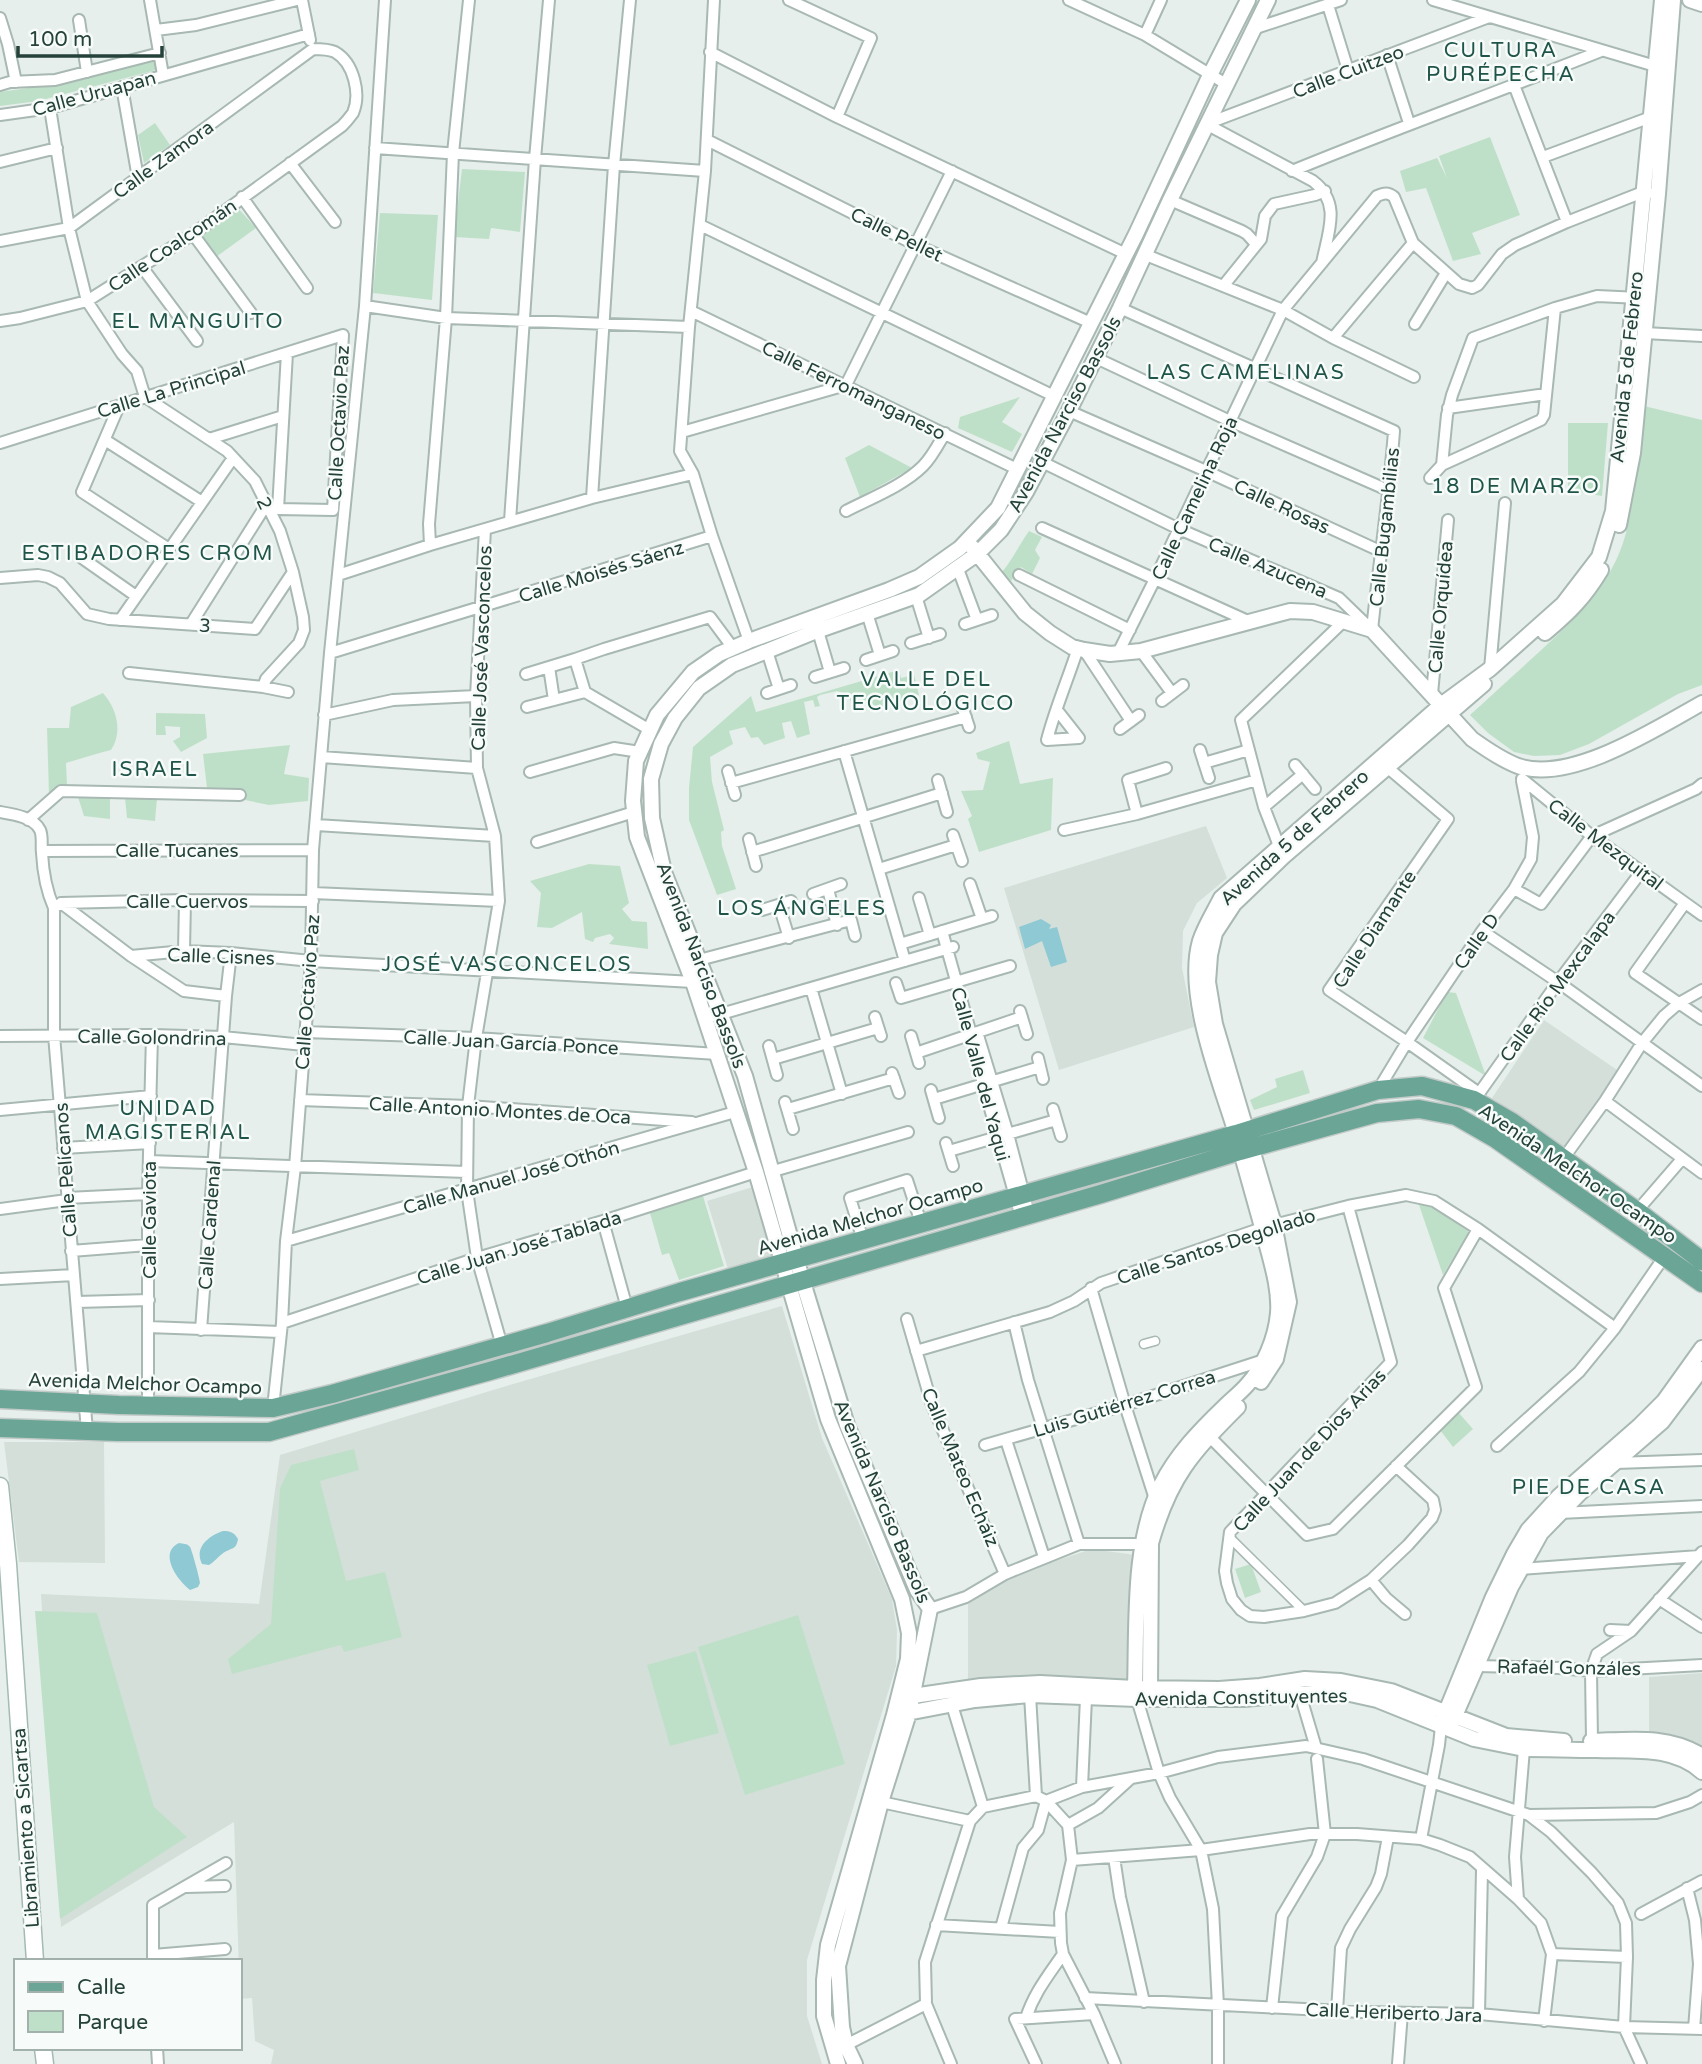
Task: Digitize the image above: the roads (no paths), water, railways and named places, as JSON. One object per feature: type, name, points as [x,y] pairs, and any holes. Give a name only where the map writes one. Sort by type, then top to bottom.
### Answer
[{"type":"main road","name":"Avenida Melchor Ocampo","points":[[0,1428],[270,1432],[1025,1215],[1243,1141],[1378,1090],[1422,1086],[1477,1097],[1637,1211],[1702,1261]]},
{"type":"main road","name":"Avenida Melchor Ocampo","points":[[0,1399],[86,1404],[272,1408],[502,1346],[1020,1196],[1243,1141],[1377,1113],[1419,1109],[1456,1116],[1496,1139],[1702,1283]]},
{"type":"main road","points":[[547,1333],[553,1352]]},
{"type":"main road","name":"Libramiento a Sicartsa","points":[[0,1486],[8,1564],[35,1959]]},
{"type":"street","points":[[150,0],[163,75]]},
{"type":"street","points":[[156,30],[196,25],[300,0],[313,49]]},
{"type":"street","name":"Calle Octavio Paz","points":[[272,1408],[311,961],[313,850],[365,306],[386,0]]},
{"type":"street","points":[[429,545],[446,318],[453,153],[469,0]]},
{"type":"street","points":[[510,521],[534,159],[549,0]]},
{"type":"street","points":[[592,498],[614,165],[630,0]]},
{"type":"street","points":[[714,0],[705,171],[680,451],[693,474],[749,641]]},
{"type":"street","points":[[789,0],[871,38],[837,117]]},
{"type":"street","points":[[1070,0],[1144,35],[1226,84]]},
{"type":"street","points":[[1144,35],[1161,0]]},
{"type":"street","name":"Avenida Narciso Bassols","points":[[905,1697],[930,1609],[917,1590],[847,1425],[796,1281],[763,1172],[745,1076],[699,960],[677,922],[638,837],[633,801],[636,761],[657,715],[693,672],[719,654],[749,641],[919,577],[960,548],[998,508],[1126,254],[1248,0]]},
{"type":"street","name":"Avenida Narciso Bassols","points":[[763,1172],[736,1112],[693,982],[664,872],[652,818],[651,779],[661,744],[675,718],[699,688],[732,665],[916,596],[958,569],[1002,530],[1026,492],[1069,411],[1268,0]]},
{"type":"street","points":[[1253,29],[1341,0]]},
{"type":"street","points":[[1433,0],[1464,4],[1489,17],[1662,68]]},
{"type":"street","name":"Avenida 5 de Febrero","points":[[1218,2064],[1213,1909],[1202,1850],[1170,1798],[1159,1773],[1144,1721],[1137,1605],[1143,1534],[1161,1484],[1184,1449],[1259,1385],[1276,1359],[1289,1302],[1243,1141],[1215,1024],[1208,982],[1210,955],[1215,933],[1234,904],[1281,853],[1441,705],[1490,669],[1563,604],[1600,557],[1613,511],[1618,454],[1641,298],[1662,68],[1662,0]]},
{"type":"street","name":"Avenida 5 de Febrero","points":[[1650,193],[1651,117],[1673,0]]},
{"type":"street","points":[[1690,0],[1702,4]]},
{"type":"street","points":[[1328,5],[1348,70]]},
{"type":"street","name":"Calle Cuitzeo","points":[[1206,124],[1489,17]]},
{"type":"street","points":[[0,18],[16,82]]},
{"type":"street","points":[[79,20],[87,72]]},
{"type":"street","name":"Calle Uruapan","points":[[0,116],[50,108],[309,34]]},
{"type":"street","name":"Calle Coalcomán","points":[[0,321],[87,301],[193,234],[329,137],[352,114],[357,95],[355,80],[347,62],[336,52],[313,49]]},
{"type":"street","name":"Calle Zamora","points":[[0,242],[69,228],[313,49]]},
{"type":"street","points":[[1292,171],[1409,123],[1601,51]]},
{"type":"street","points":[[710,52],[837,117],[1126,254]]},
{"type":"street","points":[[0,85],[55,80],[160,54]]},
{"type":"street","points":[[1387,55],[1409,123]]},
{"type":"street","points":[[1514,85],[1567,222]]},
{"type":"street","points":[[122,87],[138,178]]},
{"type":"street","points":[[50,108],[69,228],[87,301],[122,354],[137,371],[145,397]]},
{"type":"street","points":[[1543,156],[1651,117]]},
{"type":"street","points":[[1206,124],[1313,181],[1325,191],[1331,216],[1321,265]]},
{"type":"street","name":"Calle Pellet","points":[[707,140],[916,245],[1091,323]]},
{"type":"street","points":[[0,162],[57,148]]},
{"type":"street","points":[[375,148],[705,171]]},
{"type":"street","points":[[290,163],[335,222]]},
{"type":"street","points":[[682,432],[846,385],[952,171]]},
{"type":"street","points":[[1224,285],[1261,239],[1265,216],[1274,204],[1325,191]]},
{"type":"street","name":"Calle Camelina Roja","points":[[1118,653],[1156,579],[1283,310],[1377,196],[1383,193],[1394,197],[1413,243]]},
{"type":"street","points":[[1333,338],[1413,243],[1459,284],[1472,288],[1478,285],[1502,254],[1515,246],[1567,222],[1650,193]]},
{"type":"street","points":[[242,197],[307,288]]},
{"type":"street","points":[[1170,200],[1247,234],[1256,244]]},
{"type":"street","points":[[700,225],[1054,396]]},
{"type":"street","points":[[193,234],[251,313]]},
{"type":"street","points":[[1146,255],[1283,310],[1333,338],[1414,377]]},
{"type":"street","points":[[142,267],[197,341]]},
{"type":"street","points":[[1415,324],[1446,272]]},
{"type":"street","points":[[1442,465],[1448,408],[1473,338],[1555,308],[1597,296],[1641,298]]},
{"type":"street","name":"Avenida 5 de Febrero","points":[[1281,853],[1388,768],[1441,705],[1574,608],[1589,590],[1609,554],[1618,529],[1633,453],[1644,333],[1641,298]]},
{"type":"street","points":[[365,306],[446,318],[689,327]]},
{"type":"street","name":"Calle Bugambilias","points":[[1121,307],[1394,431],[1390,491],[1380,551],[1372,629]]},
{"type":"street","points":[[1430,478],[1442,465],[1541,421],[1544,415],[1555,308]]},
{"type":"street","name":"Calle Ferromanganeso","points":[[691,312],[1017,469]]},
{"type":"street","points":[[1644,333],[1702,336]]},
{"type":"street","name":"Calle Octavio Paz","points":[[278,509],[333,510],[342,335]]},
{"type":"street","name":"Calle La Principal","points":[[0,443],[342,335]]},
{"type":"street","points":[[191,624],[266,505],[278,509],[287,353]]},
{"type":"street","points":[[1094,357],[1230,422],[1390,491]]},
{"type":"street","points":[[1448,408],[1546,394]]},
{"type":"street","name":"2","points":[[145,397],[227,451],[255,481],[280,531],[293,572],[304,630],[299,643],[266,679],[263,687]]},
{"type":"street","points":[[119,406],[82,492],[169,549]]},
{"type":"street","name":"Calle Rosas","points":[[1069,411],[1380,551]]},
{"type":"street","points":[[209,439],[283,416]]},
{"type":"street","points":[[846,511],[922,467],[945,433]]},
{"type":"street","points":[[105,440],[202,502]]},
{"type":"street","points":[[1618,454],[1633,453]]},
{"type":"street","points":[[120,620],[233,458]]},
{"type":"street","name":"Calle Azucena","points":[[1042,462],[1179,529],[1339,598],[1372,629]]},
{"type":"street","points":[[338,575],[510,521],[693,474]]},
{"type":"street","points":[[1490,669],[1505,503]]},
{"type":"street","name":"Calle Orquídea","points":[[1441,705],[1448,520]]},
{"type":"street","points":[[1042,528],[1251,622]]},
{"type":"street","name":"Calle José Vasconcelos","points":[[485,529],[476,696],[477,768],[495,836],[499,901],[476,1038],[468,1106],[467,1190],[477,1258],[502,1346]]},
{"type":"street","name":"Calle Moisés Sáenz","points":[[330,653],[712,536]]},
{"type":"street","points":[[967,540],[1026,613],[1050,633],[1072,647],[1081,649],[1110,654],[1141,651],[1290,611],[1313,612],[1372,629],[1472,739],[1520,774],[1536,769],[1561,768],[1617,749],[1702,703]]},
{"type":"street","points":[[82,558],[136,596]]},
{"type":"street","points":[[958,569],[977,620]]},
{"type":"street","name":"3","points":[[0,578],[38,575],[48,577],[60,583],[87,614],[120,620],[255,629],[293,572]]},
{"type":"street","points":[[1019,575],[1129,630]]},
{"type":"street","points":[[911,643],[934,636],[916,596]]},
{"type":"street","points":[[867,613],[880,655]]},
{"type":"street","points":[[965,624],[992,615]]},
{"type":"street","points":[[526,674],[710,617],[733,648]]},
{"type":"street","points":[[1281,853],[1264,807],[1241,720],[1345,620]]},
{"type":"street","points":[[818,631],[830,672]]},
{"type":"street","points":[[1056,710],[1081,649]]},
{"type":"street","points":[[1081,649],[1135,718],[1120,729]]},
{"type":"street","points":[[767,651],[785,687],[767,693]]},
{"type":"street","points":[[866,660],[893,651]]},
{"type":"street","points":[[1141,651],[1172,693]]},
{"type":"street","points":[[575,659],[585,692],[650,730]]},
{"type":"street","points":[[549,667],[554,700]]},
{"type":"street","points":[[816,677],[844,668]]},
{"type":"street","points":[[129,673],[288,692]]},
{"type":"street","points":[[1162,701],[1183,685]]},
{"type":"street","points":[[527,707],[585,692]]},
{"type":"street","points":[[324,716],[393,700],[476,696]]},
{"type":"street","points":[[728,771],[733,789],[844,751],[965,717]]},
{"type":"street","points":[[530,772],[614,748],[640,752]]},
{"type":"street","points":[[1200,750],[1209,778]]},
{"type":"street","points":[[1204,762],[1249,750]]},
{"type":"street","points":[[844,751],[905,961]]},
{"type":"street","points":[[321,757],[477,768]]},
{"type":"street","points":[[1295,765],[1315,789]]},
{"type":"street","points":[[1137,814],[1128,780],[1166,768]]},
{"type":"street","name":"Calle Diamante","points":[[1388,768],[1448,819],[1329,990],[1407,1042],[1477,1097]]},
{"type":"street","points":[[1264,807],[1303,774]]},
{"type":"street","name":"Calle Mezquital","points":[[1520,774],[1592,836],[1702,915]]},
{"type":"street","name":"Calle D","points":[[1378,1090],[1482,931],[1514,889],[1531,859],[1533,837],[1520,774]]},
{"type":"street","points":[[938,780],[947,811]]},
{"type":"street","points":[[1064,830],[1137,814],[1257,780]]},
{"type":"street","points":[[1514,889],[1541,904],[1592,836],[1676,799],[1702,784]]},
{"type":"street","points":[[0,812],[15,814],[28,820],[61,791],[240,794]]},
{"type":"street","points":[[752,852],[942,793]]},
{"type":"street","points":[[537,842],[634,812]]},
{"type":"street","name":"Calle Pelícanos","points":[[28,820],[35,823],[41,831],[48,897],[58,905],[54,1035],[87,1431]]},
{"type":"street","points":[[316,825],[495,836]]},
{"type":"street","points":[[749,839],[757,866]]},
{"type":"street","points":[[878,869],[955,840],[962,861]]},
{"type":"street","name":"Calle Tucanes","points":[[42,851],[313,850]]},
{"type":"street","name":"Calle Río Mexcalapa","points":[[1477,1097],[1558,982],[1641,872]]},
{"type":"street","points":[[813,894],[841,884]]},
{"type":"street","points":[[900,944],[987,917],[970,884]]},
{"type":"street","points":[[828,889],[837,925]]},
{"type":"street","name":"Calle Cuervos","points":[[58,905],[313,897],[499,901]]},
{"type":"street","points":[[919,898],[930,935]]},
{"type":"street","points":[[184,951],[185,900]]},
{"type":"street","points":[[762,910],[791,901]]},
{"type":"street","points":[[1685,902],[1635,973],[1702,1019]]},
{"type":"street","points":[[58,905],[184,991],[226,996]]},
{"type":"street","points":[[779,905],[789,937]]},
{"type":"street","points":[[699,960],[851,920],[855,936]]},
{"type":"street","name":"Calle Valle del Yaqui","points":[[945,931],[1025,1215]]},
{"type":"street","points":[[1482,931],[1702,1086]]},
{"type":"street","points":[[705,1018],[951,948]]},
{"type":"street","name":"Calle Cisnes","points":[[131,956],[184,951],[231,953],[311,961],[693,982]]},
{"type":"street","name":"Calle Cardenal","points":[[201,1330],[231,953]]},
{"type":"street","points":[[896,983],[901,998],[959,982],[1009,963],[1014,978]]},
{"type":"street","points":[[811,988],[842,1094]]},
{"type":"street","points":[[1563,1158],[1605,1101],[1642,1043],[1664,1016],[1679,1003],[1702,990]]},
{"type":"street","points":[[911,1036],[918,1058],[1021,1014],[1027,1034]]},
{"type":"street","points":[[773,1059],[878,1027]]},
{"type":"street","name":"Calle Juan García Ponce","points":[[305,1032],[476,1038],[717,1054]]},
{"type":"street","name":"Calle Gaviota","points":[[148,1406],[148,1194],[152,1035]]},
{"type":"street","name":"Calle Golondrina","points":[[0,1036],[223,1037],[304,1045]]},
{"type":"street","points":[[769,1046],[777,1075]]},
{"type":"street","points":[[939,1118],[932,1095],[988,1083],[1039,1063],[1042,1079]]},
{"type":"street","points":[[793,1129],[786,1106],[842,1094],[893,1075],[899,1093]]},
{"type":"street","points":[[0,1110],[151,1096]]},
{"type":"street","name":"Calle Antonio Montes de Oca","points":[[300,1100],[468,1106],[699,1122]]},
{"type":"street","points":[[1605,1101],[1702,1173]]},
{"type":"street","name":"Calle Manuel José Othón","points":[[286,1241],[736,1112]]},
{"type":"street","points":[[953,1166],[948,1147],[1003,1135],[1054,1114],[1061,1136]]},
{"type":"street","name":"Calle Juan José Tablada","points":[[148,1327],[201,1330],[281,1327],[477,1258],[763,1172],[908,1132]]},
{"type":"street","points":[[63,1148],[150,1143]]},
{"type":"street","points":[[1637,1211],[1682,1159]]},
{"type":"street","points":[[149,1161],[467,1172]]},
{"type":"street","points":[[863,1240],[850,1198],[907,1180],[921,1223]]},
{"type":"street","points":[[0,1209],[67,1199],[148,1194]]},
{"type":"street","name":"Calle Santos Degollado","points":[[916,1351],[1050,1312],[1074,1301],[1091,1288],[1268,1226],[1406,1195],[1434,1201],[1478,1228],[1615,1328]]},
{"type":"street","name":"Calle Juan de Dios Arias","points":[[1348,1206],[1391,1362],[1230,1532],[1225,1571],[1232,1599],[1241,1610],[1250,1616],[1264,1617],[1304,1611],[1335,1603],[1371,1580],[1424,1527],[1435,1510],[1433,1500],[1396,1466]]},
{"type":"street","points":[[603,1221],[627,1308]]},
{"type":"street","name":"Avenida 5 de Febrero","points":[[1143,1694],[1151,1543],[1163,1505],[1173,1483],[1206,1432],[1249,1384],[1264,1360],[1274,1331],[1278,1305],[1268,1226]]},
{"type":"street","points":[[1206,1432],[1307,1535],[1333,1529],[1476,1387],[1444,1288],[1478,1228]]},
{"type":"street","points":[[71,1251],[148,1245]]},
{"type":"street","points":[[1497,1446],[1579,1372],[1615,1328],[1664,1257]]},
{"type":"street","points":[[0,1279],[74,1275]]},
{"type":"street","name":"Avenida Narciso Bassols","points":[[796,1281],[828,1419],[902,1599],[909,1633],[902,1714],[838,1966],[846,2045],[855,2064]]},
{"type":"street","points":[[1091,1288],[1155,1499]]},
{"type":"street","points":[[77,1302],[149,1300]]},
{"type":"street","name":"Calle Mateo Echáiz","points":[[907,1320],[932,1405],[1005,1574]]},
{"type":"street","points":[[1014,1322],[1028,1380],[1079,1544]]},
{"type":"street","points":[[1144,1344],[1155,1340]]},
{"type":"street","points":[[1421,1839],[1439,1745],[1493,1597],[1514,1554],[1528,1530],[1559,1496],[1664,1401],[1702,1348]]},
{"type":"street","name":"Luis Gutiérrez Correa","points":[[985,1445],[1125,1405],[1264,1360]]},
{"type":"street","points":[[1448,1721],[1478,1666],[1511,1587],[1541,1533],[1662,1422],[1699,1379]]},
{"type":"street","points":[[1006,1440],[1045,1557]]},
{"type":"street","points":[[1616,1463],[1702,1460]]},
{"type":"street","points":[[1560,1513],[1702,1506]]},
{"type":"street","points":[[1229,1537],[1304,1611]]},
{"type":"street","points":[[930,1609],[966,1597],[1005,1574],[1079,1544],[1142,1544]]},
{"type":"street","points":[[1521,1569],[1701,1555]]},
{"type":"street","points":[[1592,1741],[1591,1671],[1597,1654],[1631,1631],[1701,1555]]},
{"type":"street","points":[[891,1572],[907,1566]]},
{"type":"street","points":[[1371,1580],[1386,1598],[1405,1614]]},
{"type":"street","points":[[1659,1599],[1702,1627]]},
{"type":"street","points":[[1611,1630],[1631,1631]]},
{"type":"street","name":"Rafaél Gonzáles","points":[[1478,1666],[1591,1671],[1702,1665]]},
{"type":"street","name":"Avenida Constituyentes","points":[[902,1714],[975,1700],[1030,1696],[1086,1698],[1260,1686],[1304,1679],[1341,1681],[1369,1686],[1448,1721],[1506,1736],[1562,1745],[1652,1751],[1674,1756],[1694,1765],[1702,1772]]},
{"type":"street","name":"Avenida Constituyentes","points":[[905,1697],[981,1686],[1028,1684],[1244,1699],[1341,1692],[1407,1704]]},
{"type":"street","points":[[1272,2008],[1282,1916],[1317,1857],[1325,1834],[1317,1754],[1300,1694]]},
{"type":"street","points":[[1001,1928],[1023,1848],[1038,1830],[1041,1799],[1030,1696]]},
{"type":"street","points":[[1082,1787],[1086,1698]]},
{"type":"street","points":[[952,1705],[983,1807]]},
{"type":"street","name":"Avenida Narciso Bassols","points":[[838,2064],[824,2015],[828,1945],[902,1714]]},
{"type":"street","name":"Avenida Constituyentes","points":[[1448,1721],[1474,1739],[1524,1748],[1592,1741],[1654,1739],[1677,1744],[1702,1756]]},
{"type":"street","points":[[951,2064],[926,2004],[925,1962],[970,1821],[983,1807],[1041,1799],[1082,1787],[1159,1773],[1218,1756],[1306,1746],[1317,1754],[1363,1759],[1530,1815],[1656,1813],[1690,1802],[1702,1795]]},
{"type":"street","points":[[1518,1899],[1515,1857],[1524,1748]]},
{"type":"street","points":[[1068,1825],[1098,1808],[1132,1778]]},
{"type":"street","points":[[1041,1799],[1068,1825],[1072,1860],[1060,1913],[1063,1954],[1094,2014],[1115,2064]]},
{"type":"street","points":[[881,1802],[970,1821]]},
{"type":"street","points":[[1530,1815],[1551,1832],[1618,1903],[1626,1923],[1624,2027],[1641,2064]]},
{"type":"street","points":[[1072,1860],[1202,1850],[1310,1834],[1421,1839],[1470,1857],[1541,1923],[1552,1954],[1544,2021]]},
{"type":"street","points":[[1337,2011],[1341,1948],[1376,1887],[1388,1837]]},
{"type":"street","points":[[1114,1857],[1144,2002]]},
{"type":"street","points":[[225,1949],[153,1958],[153,1905],[226,1863]]},
{"type":"street","points":[[1479,2014],[1482,1870]]},
{"type":"street","points":[[1641,1914],[1702,1881]]},
{"type":"street","points":[[183,1888],[225,1886]]},
{"type":"street","points":[[1687,1888],[1695,1920],[1699,1964],[1698,2029]]},
{"type":"street","points":[[936,1925],[1060,1932]]},
{"type":"street","points":[[1020,2019],[1063,1954]]},
{"type":"street","points":[[1552,1954],[1627,1957]]},
{"type":"street","name":"Calle Heriberto Jara","points":[[1085,1998],[1337,2011],[1479,2014],[1624,2027],[1698,2029]]},
{"type":"street","points":[[846,2045],[926,2004]]},
{"type":"street","points":[[1398,2064],[1402,2013]]},
{"type":"street","points":[[1020,2019],[1094,2014]]},
{"type":"street","points":[[824,2015],[841,2015]]},
{"type":"street","points":[[1020,2019],[1037,2064]]},
{"type":"water","points":[[1041,919],[1051,925],[1049,929],[1057,927],[1067,962],[1051,967],[1042,941],[1025,949],[1019,927]]},
{"type":"water","points":[[223,1531],[235,1535],[238,1539],[236,1545],[209,1565],[202,1564],[200,1553],[204,1543]]},
{"type":"water","points":[[179,1543],[190,1547],[199,1577],[198,1587],[190,1590],[175,1573],[170,1560],[173,1547]]},
{"type":"district","name":"CULTURA PURÉPECHA","points":[[1501,62]]},
{"type":"district","name":"EL MANGUITO","points":[[198,321]]},
{"type":"district","name":"LAS CAMELINAS","points":[[1246,372]]},
{"type":"district","name":"18 DE MARZO","points":[[1516,486]]},
{"type":"district","name":"ESTIBADORES CROM","points":[[148,553]]},
{"type":"district","name":"VALLE DEL TECNOLÓGICO","points":[[926,691]]},
{"type":"district","name":"ISRAEL","points":[[155,769]]},
{"type":"district","name":"LOS ÁNGELES","points":[[802,908]]},
{"type":"district","name":"JOSÉ VASCONCELOS","points":[[507,964]]},
{"type":"district","name":"UNIDAD MAGISTERIAL","points":[[168,1120]]},
{"type":"district","name":"PIE DE CASA","points":[[1589,1487]]}]
